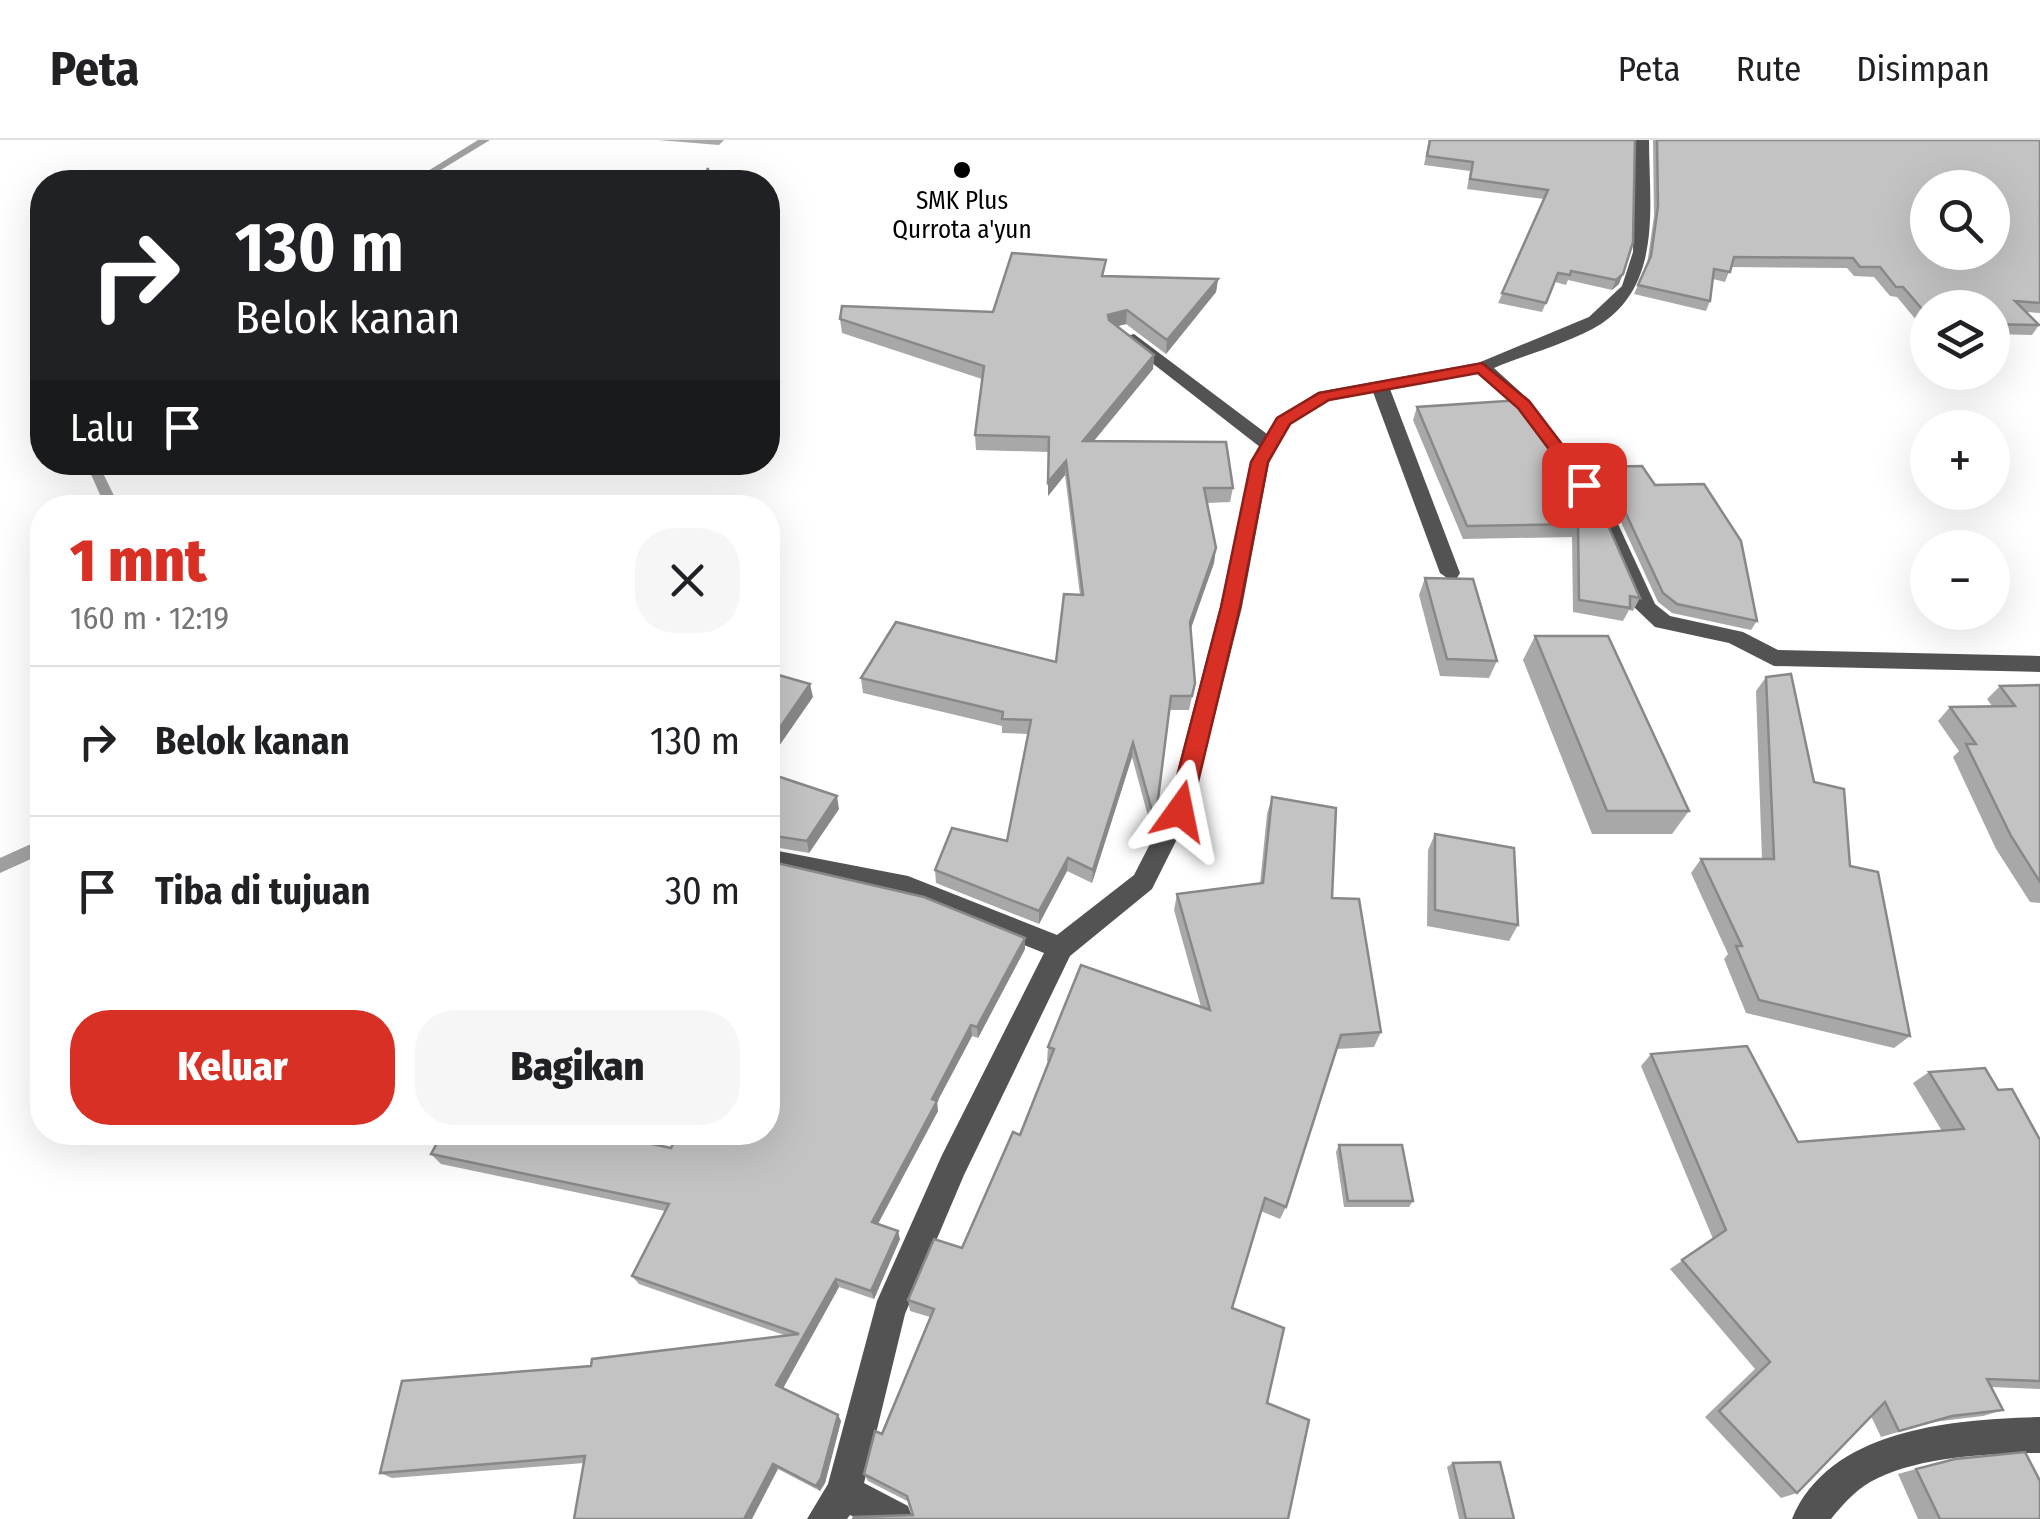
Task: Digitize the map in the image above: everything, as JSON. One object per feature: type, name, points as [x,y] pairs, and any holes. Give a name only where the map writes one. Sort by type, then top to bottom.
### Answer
[{"type":"street","points":[[895,1519],[834,1506],[889,1313],[952,1164],[1060,948],[1144,882],[1180,811],[1231,607],[1260,462],[1268,444],[1283,422],[1324,396],[1482,367],[1596,320],[1629,288],[1642,252],[1642,140]]},
{"type":"street","points":[[1118,330],[1268,444]]},
{"type":"street","points":[[1482,367],[1524,405],[1563,454],[1605,515],[1646,608],[1663,622],[1736,637],[1774,658],[2040,664]]},
{"type":"street","points":[[1380,386],[1450,573]]},
{"type":"street","points":[[780,861],[908,888],[1060,948]]},
{"type":"street","points":[[1810,1519],[1864,1465],[1903,1454],[2020,1434],[2040,1435]]},
{"type":"building","points":[[1430,140],[1635,140],[1633,242],[1623,274],[1616,280],[1571,271],[1570,275],[1558,273],[1546,303],[1502,293],[1548,190],[1470,179],[1473,162],[1427,156]]},
{"type":"building","points":[[1657,140],[2040,140],[2040,303],[2015,301],[2039,325],[2010,324],[2010,290],[1910,290],[1910,295],[1903,287],[1896,287],[1880,267],[1860,267],[1853,258],[1734,257],[1730,272],[1714,269],[1710,301],[1638,285],[1651,256],[1658,206]]},
{"type":"building","points":[[1012,253],[1106,260],[1102,276],[1218,279],[1167,340],[1127,310],[1108,315],[1109,320],[1154,355],[1083,441],[1226,442],[1233,488],[1204,488],[1216,548],[1190,622],[1195,683],[1192,696],[1171,696],[1156,815],[1154,818],[1133,743],[1093,870],[1068,858],[1039,911],[935,870],[952,828],[1007,841],[1031,720],[1002,719],[1003,712],[861,678],[896,622],[1056,662],[1064,594],[1083,595],[1066,461],[1048,482],[1049,437],[975,435],[984,366],[840,319],[842,306],[993,312]]},
{"type":"building","points":[[1521,400],[1599,505],[1640,598],[1630,596],[1630,608],[1579,600],[1578,524],[1467,526],[1417,407]]},
{"type":"building","points":[[1642,466],[1655,485],[1704,484],[1741,541],[1757,621],[1677,604],[1663,593],[1620,501],[1595,467]]},
{"type":"building","points":[[1425,578],[1473,579],[1497,661],[1447,659]]},
{"type":"building","points":[[1535,636],[1608,636],[1689,811],[1607,811]]},
{"type":"building","points":[[1791,674],[1814,782],[1844,789],[1850,866],[1878,872],[1910,1036],[1759,1000],[1736,946],[1742,946],[1701,859],[1774,859],[1766,677]]},
{"type":"building","points":[[780,675],[810,684],[780,728]]},
{"type":"building","points":[[2040,685],[2040,882],[2011,836],[1966,744],[1976,744],[1950,707],[2015,706],[2000,686]]},
{"type":"building","points":[[780,777],[837,796],[807,841],[780,837]]},
{"type":"building","points":[[1272,797],[1336,808],[1332,898],[1359,899],[1381,1032],[1341,1035],[1286,1207],[1265,1198],[1232,1308],[1284,1328],[1267,1403],[1309,1420],[1288,1519],[853,1519],[913,1515],[907,1496],[864,1474],[875,1431],[882,1434],[934,1309],[908,1300],[934,1239],[962,1248],[1013,1132],[1020,1135],[1054,1049],[1048,1047],[1081,965],[1210,1010],[1177,894],[1263,883]]},
{"type":"building","points":[[1435,834],[1514,848],[1518,925],[1435,910]]},
{"type":"building","points":[[780,864],[924,897],[1025,938],[977,1027],[971,1025],[932,1099],[937,1101],[872,1222],[898,1231],[871,1291],[836,1279],[776,1385],[838,1415],[816,1486],[773,1464],[744,1519],[574,1519],[585,1456],[380,1473],[402,1381],[591,1366],[592,1359],[799,1334],[632,1276],[669,1204],[431,1154],[436,1145],[671,1148],[780,1145]]},
{"type":"building","points":[[1747,1046],[1798,1142],[1964,1129],[1929,1072],[1985,1068],[1998,1090],[2012,1089],[2040,1140],[2040,1381],[1987,1379],[2003,1410],[1952,1416],[1899,1431],[1885,1402],[1797,1493],[1719,1411],[1770,1362],[1682,1260],[1726,1230],[1651,1054]]},
{"type":"building","points":[[1339,1145],[1402,1145],[1413,1201],[1348,1201]]},
{"type":"building","points":[[2025,1452],[2040,1481],[2040,1519],[1940,1519],[1916,1469],[1955,1459]]},
{"type":"building","points":[[1500,1462],[1514,1519],[1466,1519],[1453,1463]]},
{"type":"waterway","points":[[435,170],[485,140]]},
{"type":"waterway","points":[[97,475],[107,495]]},
{"type":"waterway","points":[[0,866],[30,852]]},
{"type":"place","name":"SMK Plus Qurrota a'yun","points":[[962,170]]},
{"type":"route","points":[[1180,811],[1200,718],[1231,607],[1260,462],[1283,422],[1300,408],[1324,396],[1482,367],[1524,405],[1584,485]]}]
